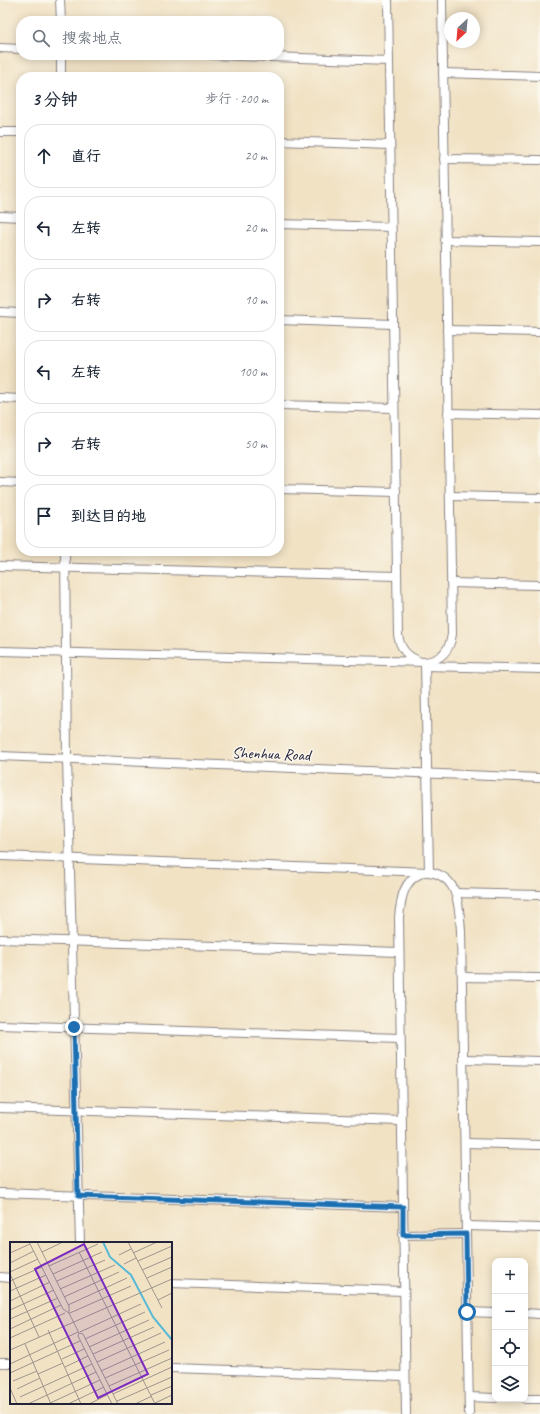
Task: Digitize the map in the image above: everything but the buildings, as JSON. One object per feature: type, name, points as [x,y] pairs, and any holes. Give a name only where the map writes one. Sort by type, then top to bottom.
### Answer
[{"type":"lane","points":[[60,0],[60,16]]},
{"type":"lane","points":[[388,0],[399,642],[402,649],[412,658],[425,664]]},
{"type":"lane","points":[[414,666],[425,664],[439,658],[444,654],[451,642],[442,0]]},
{"type":"lane","points":[[0,48],[16,49]]},
{"type":"lane","points":[[284,57],[389,61]]},
{"type":"lane","points":[[61,60],[61,72]]},
{"type":"lane","points":[[443,73],[540,76]]},
{"type":"lane","points":[[0,132],[16,132]]},
{"type":"lane","points":[[284,141],[390,145]]},
{"type":"lane","points":[[444,158],[540,160]]},
{"type":"lane","points":[[0,216],[16,217]]},
{"type":"lane","points":[[284,224],[392,227]]},
{"type":"lane","points":[[446,240],[540,242]]},
{"type":"lane","points":[[0,312],[16,313]]},
{"type":"lane","points":[[284,320],[393,324]]},
{"type":"lane","points":[[447,330],[540,332]]},
{"type":"lane","points":[[0,398],[16,399]]},
{"type":"lane","points":[[284,405],[394,408]]},
{"type":"lane","points":[[448,413],[540,415]]},
{"type":"lane","points":[[0,482],[16,483]]},
{"type":"lane","points":[[284,489],[396,492]]},
{"type":"lane","points":[[450,496],[540,498]]},
{"type":"lane","points":[[65,556],[69,859],[80,1242]]},
{"type":"lane","points":[[0,566],[397,576]]},
{"type":"lane","points":[[451,583],[540,585]]},
{"type":"lane","points":[[0,651],[540,668]]},
{"type":"lane","points":[[425,664],[429,872]]},
{"type":"lane","name":"Shenhua Road","points":[[0,756],[540,778]]},
{"type":"lane","points":[[0,856],[429,872],[441,875],[452,884],[459,906],[461,931],[469,1414]]},
{"type":"lane","points":[[406,1414],[398,917],[403,892],[409,882],[420,874],[429,872]]},
{"type":"lane","points":[[455,893],[540,895]]},
{"type":"lane","points":[[0,939],[398,952]]},
{"type":"lane","points":[[462,977],[540,978]]},
{"type":"lane","points":[[0,1025],[400,1038]]},
{"type":"lane","points":[[464,1059],[540,1061]]},
{"type":"lane","points":[[0,1108],[401,1121]]},
{"type":"lane","points":[[465,1143],[540,1145]]},
{"type":"lane","points":[[0,1193],[403,1207]]},
{"type":"lane","points":[[403,1235],[466,1230],[540,1228]]},
{"type":"lane","points":[[0,1277],[10,1278]]},
{"type":"lane","points":[[172,1283],[404,1290]]},
{"type":"lane","points":[[467,1312],[492,1312]]},
{"type":"lane","points":[[528,1313],[540,1314]]},
{"type":"lane","points":[[172,1368],[405,1376]]},
{"type":"lane","points":[[469,1397],[492,1398]]},
{"type":"lane","points":[[528,1399],[540,1399]]},
{"type":"route","points":[[74,1027],[78,1196],[403,1207],[403,1235],[466,1234],[467,1312]]}]
